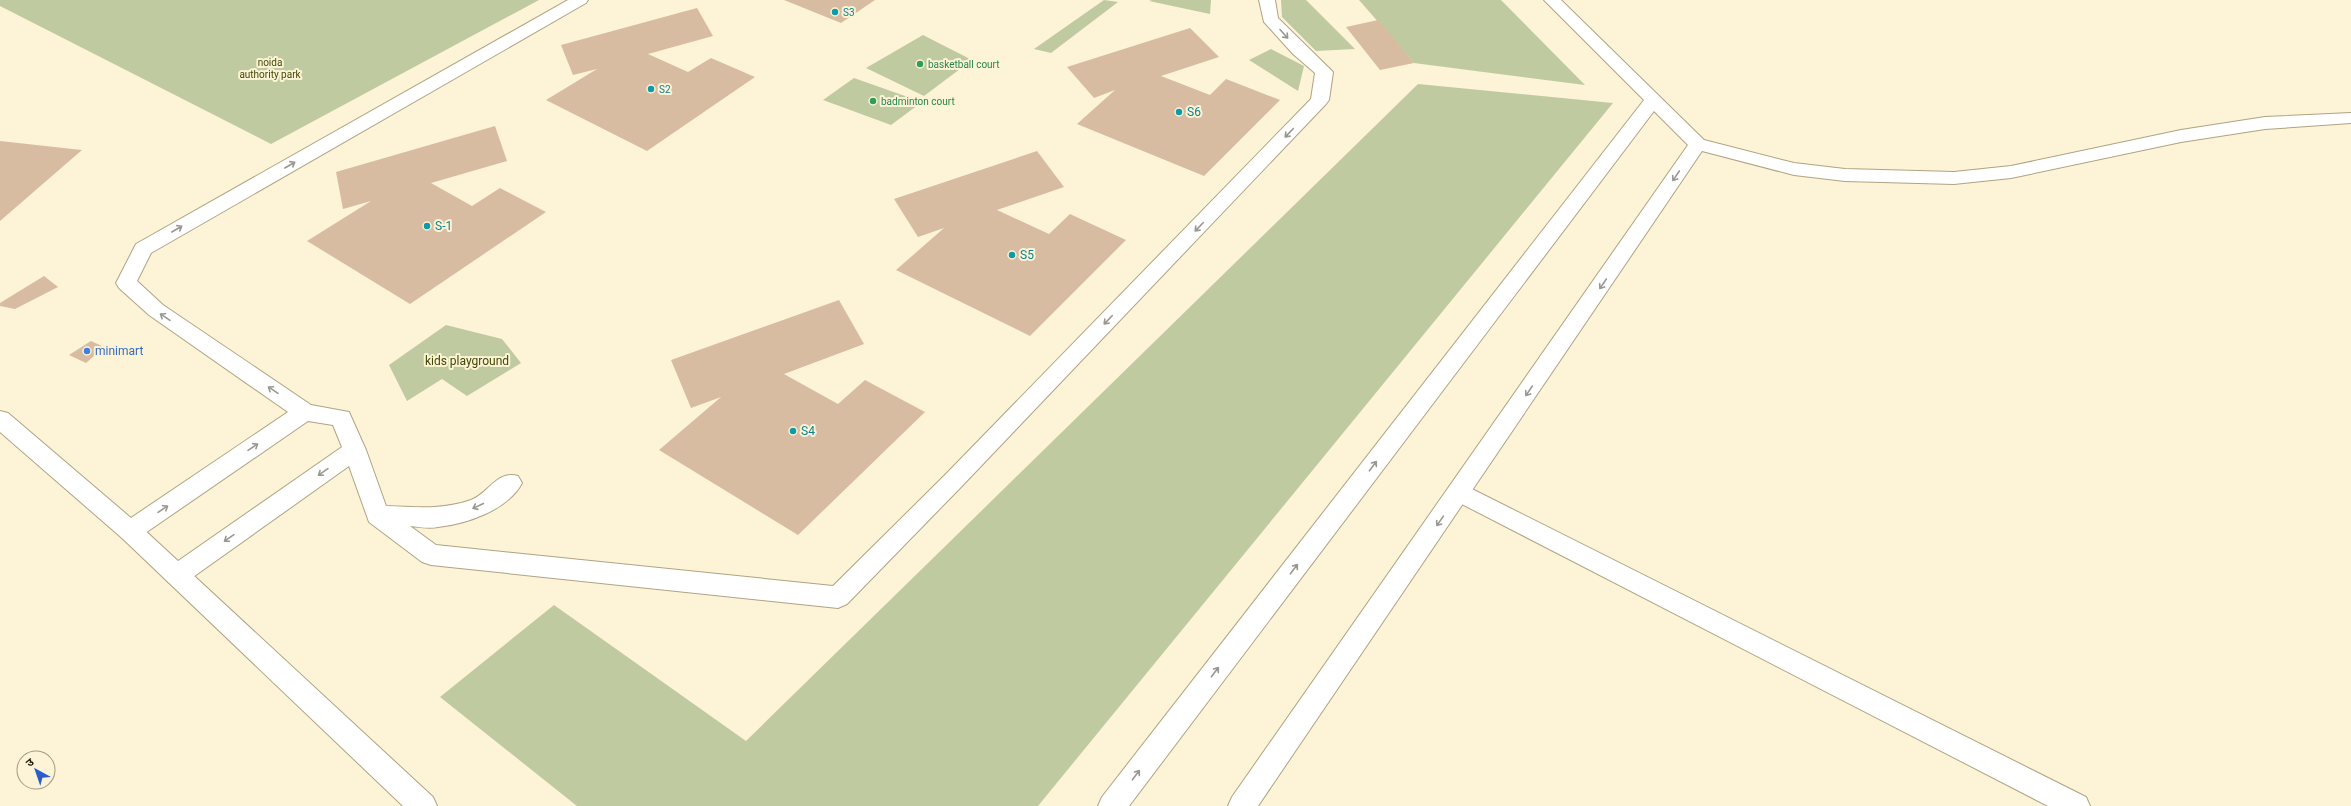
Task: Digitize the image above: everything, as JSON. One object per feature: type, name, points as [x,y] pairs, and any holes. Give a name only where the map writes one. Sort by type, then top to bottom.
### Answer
[{"type":"street","points":[[580,0],[143,249],[126,284],[156,310],[305,412],[342,418],[355,450],[377,515],[430,555],[838,597],[953,481],[1320,100],[1324,72],[1299,50],[1270,19],[1267,0]]},
{"type":"street","points":[[1552,0],[1698,144],[1747,158],[1809,170],[1845,175],[1954,178],[2011,172],[2182,136],[2258,125],[2351,118]]},
{"type":"street","points":[[1112,806],[1653,100]]},
{"type":"street","points":[[1242,806],[1460,492],[1698,144]]},
{"type":"street","points":[[130,531],[305,412]]},
{"type":"street","points":[[0,419],[130,531],[423,806]]},
{"type":"street","points":[[177,574],[355,450]]},
{"type":"street","points":[[377,515],[437,518],[480,507],[510,483]]},
{"type":"street","points":[[1460,492],[2076,806]]},
{"type":"green space","name":"noida authority park","points":[[0,0],[539,0],[271,144],[0,6]]},
{"type":"green space","points":[[1104,0],[1118,2],[1051,53],[1034,49]]},
{"type":"green space","points":[[1211,0],[1210,14],[1149,1]]},
{"type":"green space","points":[[1281,0],[1306,0],[1355,49],[1316,51],[1282,17]]},
{"type":"green space","points":[[1359,0],[1501,0],[1585,85],[1414,63]]},
{"type":"green space","name":"basketball court","points":[[923,35],[972,60],[924,96],[866,68]]},
{"type":"green space","points":[[1271,49],[1304,66],[1298,91],[1249,60]]},
{"type":"green space","name":"badminton court","points":[[854,78],[922,102],[891,125],[823,100]]},
{"type":"green space","points":[[1418,84],[1613,103],[1038,806],[577,806],[440,697],[554,605],[746,741]]},
{"type":"green space","name":"kids playground","points":[[446,325],[502,339],[521,363],[467,396],[442,379],[407,401],[389,365]]},
{"type":"building","name":"S3","points":[[784,0],[875,0],[841,23]]},
{"type":"building","name":"S2","points":[[697,8],[713,36],[648,54],[688,72],[711,58],[755,77],[647,151],[546,100],[597,69],[573,75],[561,45]]},
{"type":"building","points":[[1378,20],[1414,63],[1380,70],[1346,27]]},
{"type":"building","name":"S6","points":[[1190,28],[1219,57],[1161,76],[1210,95],[1226,79],[1280,100],[1204,176],[1077,124],[1115,90],[1094,98],[1067,67]]},
{"type":"building","name":"S-1","points":[[495,126],[507,161],[431,183],[472,206],[500,188],[546,212],[410,304],[307,241],[371,201],[343,209],[336,172]]},
{"type":"building","points":[[0,141],[82,150],[0,221]]},
{"type":"building","name":"S5","points":[[1037,151],[1064,187],[997,210],[1049,234],[1070,214],[1126,240],[1030,336],[896,270],[944,228],[918,237],[894,199]]},
{"type":"building","points":[[44,276],[58,287],[15,309],[0,306],[0,303]]},
{"type":"building","name":"S4","points":[[839,300],[864,344],[784,374],[838,404],[865,380],[925,412],[798,535],[659,450],[721,397],[691,408],[671,360]]},
{"type":"building","name":"minimart","points":[[91,341],[104,347],[86,363],[69,355]]},
{"type":"place","name":"S3","points":[[835,12]]},
{"type":"place","name":"basketball court","points":[[920,64]]},
{"type":"place","name":"S2","points":[[651,89]]},
{"type":"place","name":"badminton court","points":[[873,101]]},
{"type":"place","name":"S6","points":[[1179,112]]},
{"type":"place","name":"S-1","points":[[427,226]]},
{"type":"place","name":"S5","points":[[1012,255]]},
{"type":"place","name":"minimart","points":[[87,351]]},
{"type":"place","name":"S4","points":[[793,431]]}]
